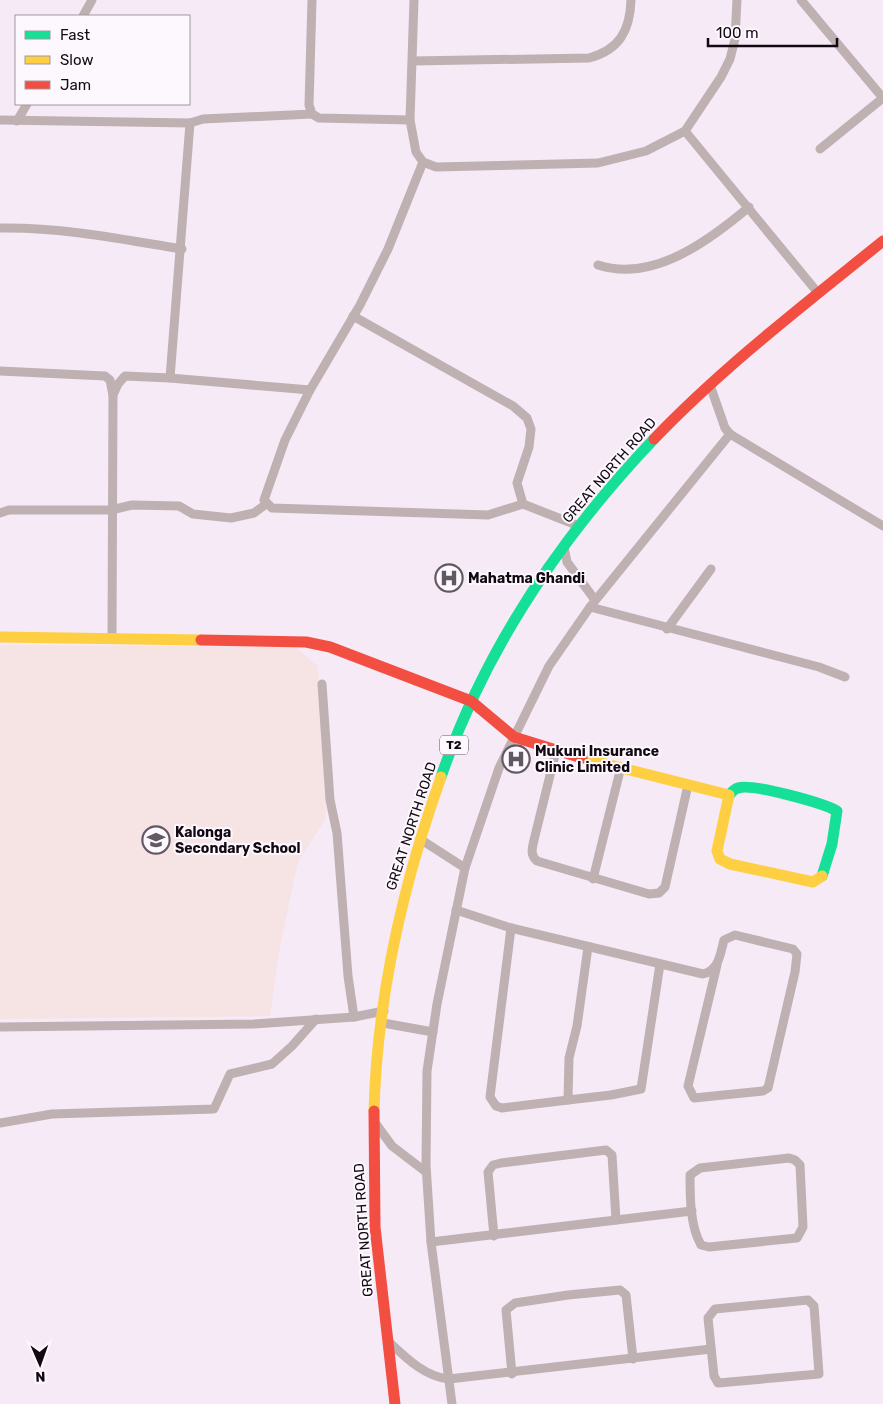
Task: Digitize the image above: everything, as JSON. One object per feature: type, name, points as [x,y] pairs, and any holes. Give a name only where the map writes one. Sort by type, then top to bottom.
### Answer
[{"type":"main road","name":"GREAT NORTH ROAD","points":[[395,1404],[375,1215],[375,1073],[401,908],[420,839],[471,701],[508,630],[564,547],[579,526],[639,455],[710,385],[818,293],[883,241]]},
{"type":"main road","points":[[0,637],[319,644],[471,701],[514,737],[556,751],[729,795]]},
{"type":"main road","points":[[743,787],[797,798],[837,811],[834,831],[819,880],[812,882],[730,864],[720,859],[717,851],[729,795],[734,790],[743,787]]},
{"type":"street","points":[[84,15],[92,0]]},
{"type":"street","points":[[312,0],[309,105],[312,114]]},
{"type":"street","points":[[414,0],[410,120],[416,152],[423,162],[436,167],[598,163],[646,151],[685,131],[721,77],[730,59],[735,39],[737,0]]},
{"type":"street","points":[[413,61],[589,58],[603,55],[619,42],[623,36],[631,0]]},
{"type":"street","points":[[801,0],[883,98],[820,149]]},
{"type":"street","points":[[17,121],[26,105]]},
{"type":"street","points":[[0,120],[190,123],[203,119],[312,114],[319,118],[410,120]]},
{"type":"street","points":[[170,378],[182,249],[190,123]]},
{"type":"street","points":[[685,131],[818,293]]},
{"type":"street","points":[[423,162],[388,248],[353,316],[310,390],[285,440],[264,500],[272,508],[488,515],[523,504],[579,526]]},
{"type":"street","points":[[598,265],[611,269],[650,265],[675,257],[700,246],[749,207]]},
{"type":"street","points":[[0,228],[26,228],[103,235],[182,249]]},
{"type":"street","points":[[353,316],[513,406],[528,418],[530,442],[517,484],[523,504]]},
{"type":"street","points":[[0,372],[170,378],[310,390]]},
{"type":"street","points":[[112,638],[111,510],[114,395],[118,384],[125,376]]},
{"type":"street","points":[[108,377],[114,395]]},
{"type":"street","points":[[710,385],[725,428],[730,434],[883,526]]},
{"type":"street","points":[[452,1404],[431,1242],[426,1172],[427,1071],[456,910],[466,868],[498,768],[548,666],[592,603],[730,434]]},
{"type":"street","points":[[0,513],[9,510],[111,510],[132,505],[179,506],[193,514],[231,518],[254,513],[266,504]]},
{"type":"street","points":[[564,547],[567,562],[592,603],[667,629],[819,667],[845,677]]},
{"type":"street","points":[[667,629],[711,569]]},
{"type":"street","points":[[322,684],[330,800],[337,833],[348,976],[354,1017]]},
{"type":"street","points":[[556,751],[532,853],[537,861],[592,879],[649,894],[658,893],[665,887],[688,785]]},
{"type":"street","points":[[592,879],[621,767]]},
{"type":"street","points":[[420,839],[466,868]]},
{"type":"street","points":[[456,910],[511,928],[702,974],[711,972],[716,965],[724,940],[735,935],[793,950],[797,954],[768,1088],[764,1091],[694,1098],[688,1086],[716,965]]},
{"type":"street","points":[[511,928],[490,1097],[496,1106],[502,1108],[612,1095],[641,1089],[660,964]]},
{"type":"street","points":[[568,1100],[569,1058],[577,1026],[588,947]]},
{"type":"street","points":[[0,1027],[254,1024],[354,1017],[383,1017],[433,1032]]},
{"type":"street","points":[[0,1123],[52,1114],[214,1109],[230,1074],[272,1064],[316,1020]]},
{"type":"street","points":[[374,1122],[392,1146],[426,1172]]},
{"type":"street","points":[[494,1236],[488,1172],[492,1165],[501,1163],[606,1150],[612,1155],[616,1220]]},
{"type":"street","points":[[789,1158],[795,1160],[800,1165],[803,1227],[797,1238],[709,1246],[701,1245],[697,1238],[692,1211],[690,1175],[700,1168],[789,1158]]},
{"type":"street","points":[[431,1242],[692,1211]]},
{"type":"street","points":[[512,1374],[506,1310],[515,1303],[568,1295],[620,1290],[626,1294],[633,1359]]},
{"type":"street","points":[[808,1300],[814,1306],[819,1374],[718,1384],[714,1376],[711,1349],[708,1318],[715,1308],[808,1300]]},
{"type":"street","points":[[388,1341],[421,1368],[438,1378],[449,1380],[711,1349]]},
{"type":"shaded area","name":"Kalonga Secondary School","points":[[0,645],[295,647],[318,666],[326,818],[298,862],[280,946],[270,1016],[0,1019]]},
{"type":"traffic: fast","points":[[441,777],[459,729],[480,684],[503,639],[529,596],[557,555],[588,515],[654,439]]},
{"type":"traffic: fast","points":[[729,795],[738,788],[757,788],[803,799],[837,811],[832,844],[822,876]]},
{"type":"traffic: slow","points":[[0,637],[201,640]]},
{"type":"traffic: slow","points":[[582,758],[729,795],[717,851],[720,859],[730,864],[813,882],[822,876]]},
{"type":"traffic: slow","points":[[374,1111],[380,1026],[394,941],[415,858],[441,777]]},
{"type":"traffic: jam","points":[[654,439],[708,386],[883,241]]},
{"type":"traffic: jam","points":[[201,640],[306,642],[330,647],[471,701],[514,737],[582,758]]},
{"type":"traffic: jam","points":[[374,1111],[375,1227],[395,1404]]},
{"type":"place","name":"Mahatma Ghandi","points":[[449,578]]},
{"type":"place","name":"Mukuni Insurance Clinic Limited","points":[[516,759]]},
{"type":"place","name":"Kalonga Secondary School","points":[[156,840]]}]
